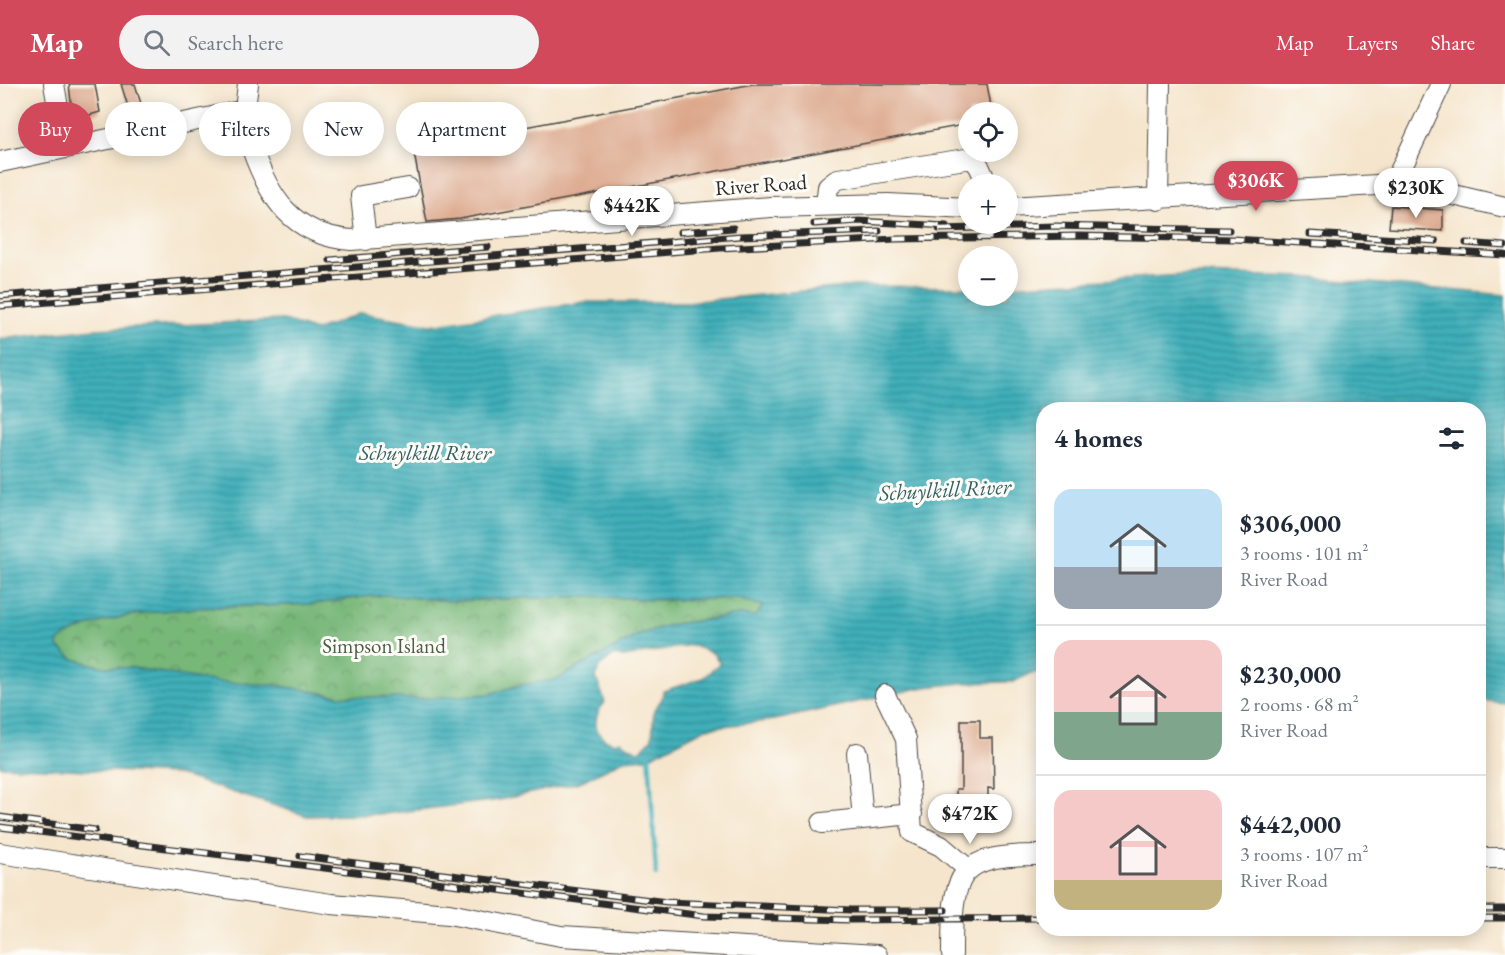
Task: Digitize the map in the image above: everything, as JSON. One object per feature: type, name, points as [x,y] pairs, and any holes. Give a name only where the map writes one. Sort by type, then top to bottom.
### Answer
[{"type":"street","points":[[54,84],[57,102]]},
{"type":"street","points":[[93,143],[246,118],[248,84]]},
{"type":"street","points":[[1158,200],[1160,84]]},
{"type":"street","points":[[1394,184],[1441,84]]},
{"type":"street","points":[[0,162],[28,156]]},
{"type":"street","name":"River Road","points":[[254,156],[279,204],[307,228],[335,239],[366,240],[771,207],[888,204],[958,207]]},
{"type":"street","points":[[826,205],[828,187],[838,179],[865,177],[942,161],[972,158],[983,174]]},
{"type":"street","points":[[1018,207],[1158,200],[1394,184],[1428,189],[1505,207]]},
{"type":"street","points":[[366,240],[362,196],[408,188]]},
{"type":"street","points":[[885,695],[906,739],[912,832],[941,846],[968,869]]},
{"type":"street","points":[[857,753],[863,819]]},
{"type":"street","points":[[822,823],[912,814]]},
{"type":"street","points":[[0,853],[331,904],[449,914],[561,936],[877,955]]},
{"type":"street","points":[[952,955],[956,894],[968,869],[985,858],[1036,855]]},
{"type":"street","points":[[1486,858],[1505,858]]},
{"type":"green space","name":"Simpson Island","points":[[386,595],[451,601],[592,596],[654,600],[738,599],[763,606],[756,616],[739,615],[668,625],[638,635],[555,680],[520,685],[489,694],[415,699],[341,696],[274,685],[218,682],[133,668],[104,667],[73,659],[58,647],[59,641],[84,628],[113,619],[145,613],[214,607],[309,604]]},
{"type":"water","name":"Schuylkill River","points":[[1199,274],[1301,277],[1505,295],[1505,703],[1486,701],[1486,402],[1036,402],[1036,673],[1013,682],[963,683],[924,687],[775,720],[706,728],[648,758],[623,760],[580,782],[499,800],[384,814],[307,816],[176,774],[0,766],[0,339],[96,329],[283,320],[315,331],[361,313],[431,325],[584,302],[687,302],[855,286],[958,287],[958,306],[1018,306],[1018,285]],"holes":[[[386,595],[451,601],[592,596],[654,600],[738,599],[763,606],[756,616],[739,615],[668,625],[638,635],[555,680],[520,685],[489,694],[415,699],[341,696],[274,685],[218,682],[133,668],[104,667],[73,659],[58,647],[59,641],[84,628],[113,619],[180,609],[309,604]],[[691,645],[713,653],[720,663],[703,678],[663,691],[662,699],[654,710],[652,738],[639,752],[620,741],[615,743],[607,740],[598,732],[597,715],[605,702],[596,677],[599,667],[615,655],[623,657]]]},
{"type":"building","points":[[69,84],[95,84],[100,112],[93,114],[93,102],[71,102]]},
{"type":"building","points":[[121,84],[135,84],[140,102],[127,102]]},
{"type":"building","points":[[753,84],[987,84],[990,102],[958,102],[958,126],[460,219],[427,222],[415,156],[527,156],[527,127]]},
{"type":"building","points":[[1391,206],[1443,210],[1443,231],[1389,228]]},
{"type":"building","points":[[961,720],[980,720],[980,738],[993,738],[994,789],[988,788],[988,811],[956,811],[956,789],[961,789]]},
{"type":"waterway","points":[[649,755],[656,875]]},
{"type":"railway","points":[[814,224],[859,221],[946,226]]},
{"type":"railway","points":[[939,229],[1056,226],[1229,230]]},
{"type":"railway","points":[[680,232],[733,228]]},
{"type":"railway","points":[[0,296],[740,236],[879,231]]},
{"type":"railway","points":[[1310,234],[1436,241]]},
{"type":"railway","points":[[0,306],[720,248],[896,239],[1079,236],[1233,239],[1505,255]]},
{"type":"railway","points":[[1466,243],[1505,246]]},
{"type":"railway","points":[[330,260],[488,247]]},
{"type":"railway","points":[[0,817],[95,830]]},
{"type":"railway","points":[[0,827],[704,916],[850,920],[1036,918]]},
{"type":"railway","points":[[300,856],[667,902],[851,910],[945,910]]},
{"type":"railway","points":[[1486,909],[1505,909]]},
{"type":"railway","points":[[1486,918],[1505,918]]}]
